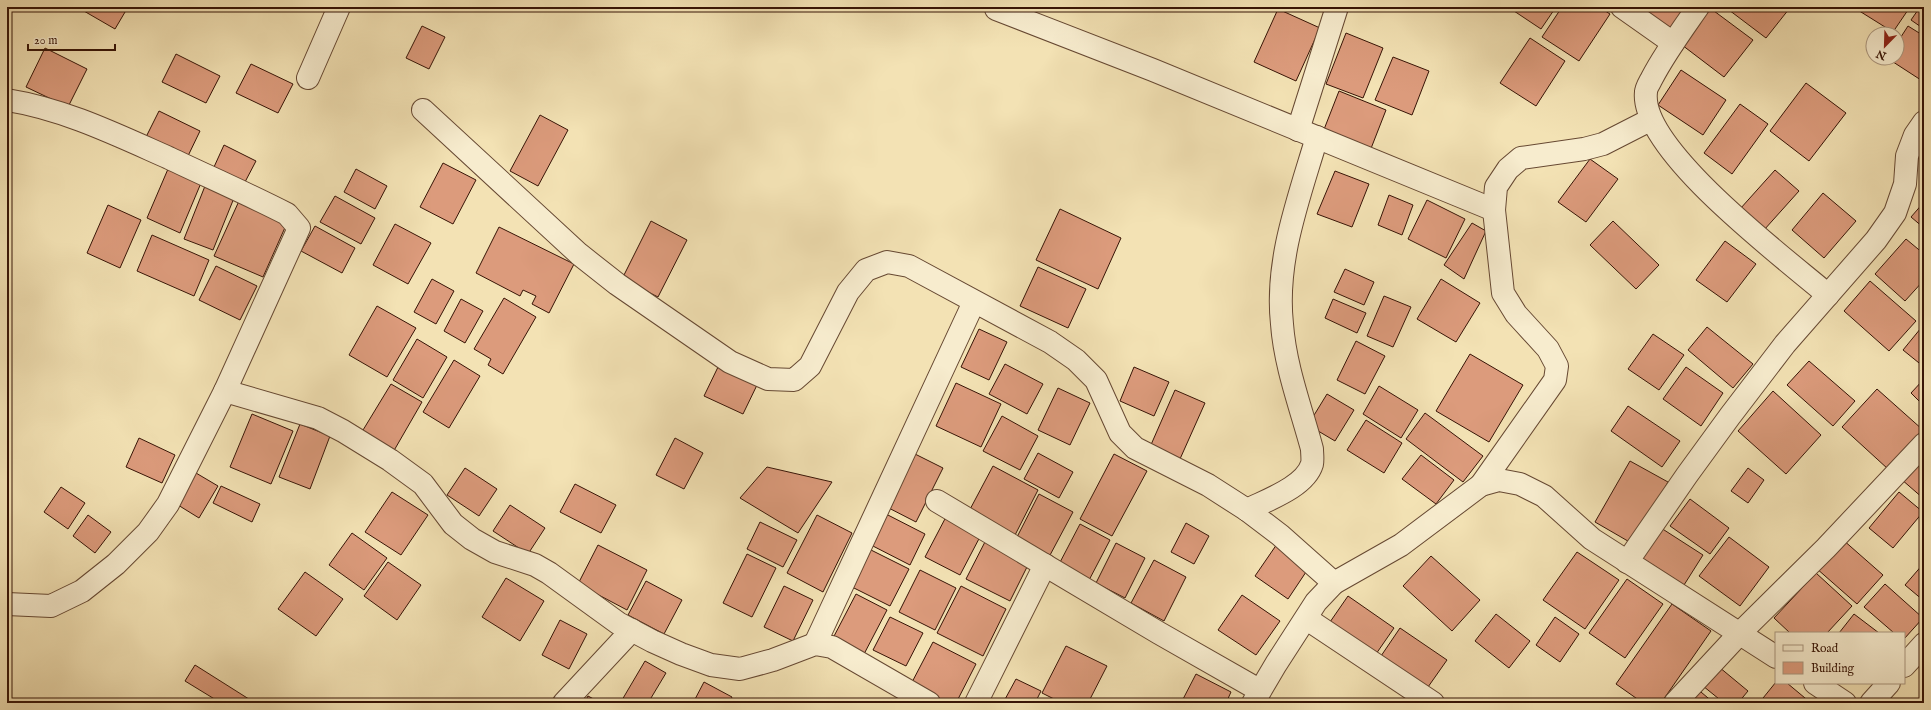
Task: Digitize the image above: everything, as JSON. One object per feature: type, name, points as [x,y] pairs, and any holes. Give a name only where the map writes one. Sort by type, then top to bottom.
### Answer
[{"type":"street","points":[[308,78],[339,7]]},
{"type":"street","points":[[1247,510],[1298,484],[1308,475],[1312,463],[1312,449],[1286,354],[1282,324],[1282,268],[1307,133],[1336,7]]},
{"type":"street","points":[[1622,7],[1674,43]]},
{"type":"street","points":[[1698,7],[1662,60],[1646,91],[1650,120],[1673,154],[1710,194],[1828,295]]},
{"type":"street","points":[[996,9],[1307,133],[1494,210]]},
{"type":"street","points":[[7,100],[22,102],[117,134],[287,214],[299,228],[225,390],[168,504],[148,532],[116,564],[82,591],[50,606],[7,604]]},
{"type":"street","points":[[423,110],[585,258],[617,284],[730,362],[768,379],[794,380],[810,366],[848,292],[866,270],[887,262],[909,266],[1050,342],[1076,360],[1096,380],[1109,413],[1120,433],[1136,448],[1208,484],[1247,510],[1280,535],[1334,583]]},
{"type":"street","points":[[937,502],[1045,565],[1256,697],[1316,602],[1334,583],[1401,545],[1481,485],[1554,380],[1556,366],[1548,349],[1516,314],[1502,293],[1494,210],[1496,188],[1508,168],[1521,158],[1584,149],[1603,144],[1650,120]]},
{"type":"street","points":[[1627,562],[1687,475],[1785,344],[1876,240],[1894,213],[1905,184],[1907,156],[1915,135],[1924,122]]},
{"type":"street","points":[[815,644],[974,302]]},
{"type":"street","points":[[225,390],[318,418],[343,431],[390,460],[423,484],[453,524],[472,539],[495,552],[535,565],[549,573],[618,623],[652,641],[711,665],[740,668],[773,660],[815,644],[832,647],[929,703]]},
{"type":"street","points":[[1675,703],[1740,633],[1826,548],[1924,444]]},
{"type":"street","points":[[1481,485],[1499,480],[1520,484],[1544,496],[1592,540],[1775,656]]},
{"type":"street","points":[[976,703],[1045,565]]},
{"type":"street","points":[[1306,618],[1433,703]]},
{"type":"street","points":[[564,703],[632,630]]},
{"type":"street","points":[[1905,665],[1924,644]]},
{"type":"street","points":[[1816,684],[1845,703]]},
{"type":"street","points":[[1871,703],[1888,684]]},
{"type":"building","points":[[77,7],[128,7],[115,29]]},
{"type":"building","points":[[1508,7],[1556,7],[1541,29]]},
{"type":"building","points":[[1562,7],[1599,7],[1610,14],[1579,61],[1542,37]]},
{"type":"building","points":[[1639,7],[1687,7],[1671,32]]},
{"type":"building","points":[[1725,7],[1787,7],[1789,9],[1766,38]]},
{"type":"building","points":[[1853,7],[1910,7],[1897,26],[1883,26]]},
{"type":"building","points":[[1920,7],[1924,7],[1924,29],[1911,20]]},
{"type":"building","points":[[1710,8],[1753,40],[1724,77],[1682,45]]},
{"type":"building","points":[[1278,9],[1320,28],[1296,81],[1254,62]]},
{"type":"building","points":[[422,26],[445,37],[429,69],[406,58]]},
{"type":"building","points":[[1908,26],[1924,36],[1924,82],[1899,66],[1905,66],[1905,31]]},
{"type":"building","points":[[1346,33],[1383,48],[1363,98],[1326,84]]},
{"type":"building","points":[[1530,38],[1565,61],[1536,106],[1500,83]]},
{"type":"building","points":[[45,48],[87,69],[68,107],[26,87]]},
{"type":"building","points":[[176,54],[220,76],[206,103],[162,82]]},
{"type":"building","points":[[1393,57],[1429,71],[1412,115],[1375,100]]},
{"type":"building","points":[[251,64],[293,84],[278,113],[236,93]]},
{"type":"building","points":[[1681,70],[1726,100],[1703,135],[1658,105]]},
{"type":"building","points":[[1806,83],[1846,113],[1809,161],[1770,131]]},
{"type":"building","points":[[1339,91],[1386,110],[1370,151],[1323,132]]},
{"type":"building","points":[[1740,104],[1768,124],[1732,174],[1704,153]]},
{"type":"building","points":[[159,111],[200,131],[187,158],[146,137]]},
{"type":"building","points":[[540,115],[568,130],[538,186],[510,171]]},
{"type":"building","points":[[224,145],[256,161],[245,182],[214,167]]},
{"type":"building","points":[[1590,159],[1618,179],[1586,222],[1558,202]]},
{"type":"building","points":[[443,163],[476,180],[453,224],[420,207]]},
{"type":"building","points":[[168,169],[201,183],[180,233],[147,218]]},
{"type":"building","points":[[356,169],[387,186],[375,209],[344,192]]},
{"type":"building","points":[[1775,170],[1799,191],[1764,230],[1740,209]]},
{"type":"building","points":[[1335,171],[1369,184],[1352,227],[1317,214]]},
{"type":"building","points":[[205,186],[234,198],[213,250],[184,239]]},
{"type":"building","points":[[1823,193],[1856,221],[1824,258],[1792,230]]},
{"type":"building","points":[[1389,195],[1413,205],[1402,235],[1378,225]]},
{"type":"building","points":[[335,196],[375,218],[361,244],[320,222]]},
{"type":"building","points":[[1427,200],[1465,219],[1446,258],[1408,239]]},
{"type":"building","points":[[239,201],[287,223],[263,277],[214,256]]},
{"type":"building","points":[[1924,202],[1924,228],[1911,217]]},
{"type":"building","points":[[108,205],[141,220],[120,268],[87,253]]},
{"type":"building","points":[[1060,209],[1121,238],[1098,289],[1036,260]]},
{"type":"building","points":[[651,221],[687,240],[658,297],[622,279]]},
{"type":"building","points":[[1613,221],[1659,265],[1636,289],[1590,245]]},
{"type":"building","points":[[1472,223],[1486,231],[1464,279],[1444,265]]},
{"type":"building","points":[[395,224],[431,243],[408,284],[373,265]]},
{"type":"building","points":[[315,226],[355,248],[342,273],[301,251]]},
{"type":"building","points":[[499,227],[574,264],[549,313],[532,304],[536,296],[523,290],[520,296],[476,273]]},
{"type":"building","points":[[152,235],[209,260],[194,296],[137,271]]},
{"type":"building","points":[[1906,239],[1924,254],[1924,280],[1905,301],[1875,274]]},
{"type":"building","points":[[1725,241],[1756,264],[1727,302],[1696,280]]},
{"type":"building","points":[[216,266],[257,286],[240,320],[199,300]]},
{"type":"building","points":[[1038,267],[1086,289],[1068,328],[1020,306]]},
{"type":"building","points":[[1345,269],[1374,282],[1364,305],[1334,292]]},
{"type":"building","points":[[432,279],[454,291],[436,324],[414,312]]},
{"type":"building","points":[[1441,279],[1480,303],[1456,342],[1417,319]]},
{"type":"building","points":[[1870,281],[1916,321],[1889,351],[1844,311]]},
{"type":"building","points":[[1384,296],[1411,307],[1393,347],[1367,336]]},
{"type":"building","points":[[504,298],[536,317],[503,374],[488,365],[491,359],[474,349]]},
{"type":"building","points":[[461,299],[483,311],[465,343],[444,331]]},
{"type":"building","points":[[1333,299],[1366,313],[1357,333],[1325,318]]},
{"type":"building","points":[[377,306],[416,328],[387,377],[349,355]]},
{"type":"building","points":[[1707,327],[1753,364],[1733,388],[1688,350]]},
{"type":"building","points":[[1921,328],[1924,330],[1924,367],[1903,350]]},
{"type":"building","points":[[979,329],[1007,342],[989,380],[961,367]]},
{"type":"building","points":[[1653,334],[1684,355],[1659,390],[1628,369]]},
{"type":"building","points":[[417,339],[447,357],[423,398],[393,380]]},
{"type":"building","points":[[1356,341],[1385,356],[1365,394],[1337,380]]},
{"type":"building","points":[[1470,354],[1523,385],[1489,442],[1436,411]]},
{"type":"building","points":[[454,360],[480,376],[449,428],[423,412]]},
{"type":"building","points":[[1809,361],[1855,401],[1833,426],[1787,385]]},
{"type":"building","points":[[1005,364],[1043,384],[1027,414],[989,394]]},
{"type":"building","points":[[719,365],[758,383],[743,414],[704,396]]},
{"type":"building","points":[[1134,367],[1169,382],[1154,416],[1120,401]]},
{"type":"building","points":[[1686,367],[1723,393],[1701,426],[1663,399]]},
{"type":"building","points":[[1924,379],[1924,406],[1911,393]]},
{"type":"building","points":[[956,383],[1001,404],[981,447],[936,426]]},
{"type":"building","points":[[391,384],[422,402],[392,454],[360,435]]},
{"type":"building","points":[[1379,386],[1418,410],[1401,438],[1363,414]]},
{"type":"building","points":[[1058,388],[1090,403],[1070,445],[1038,430]]},
{"type":"building","points":[[1877,389],[1923,430],[1888,469],[1842,427]]},
{"type":"building","points":[[1175,390],[1205,403],[1180,459],[1150,447]]},
{"type":"building","points":[[1773,391],[1821,435],[1786,474],[1738,431]]},
{"type":"building","points":[[1327,394],[1354,410],[1335,441],[1308,425]]},
{"type":"building","points":[[1628,406],[1680,441],[1662,467],[1611,431]]},
{"type":"building","points":[[1425,413],[1483,456],[1463,482],[1406,439]]},
{"type":"building","points":[[252,414],[293,431],[271,484],[230,467]]},
{"type":"building","points":[[1002,416],[1038,436],[1020,470],[983,451]]},
{"type":"building","points":[[1366,420],[1402,443],[1384,473],[1347,450]]},
{"type":"building","points":[[300,424],[330,436],[310,489],[279,477]]},
{"type":"building","points":[[139,438],[175,455],[162,483],[126,467]]},
{"type":"building","points":[[675,438],[703,453],[684,489],[656,475]]},
{"type":"building","points":[[909,451],[943,468],[916,522],[881,504]]},
{"type":"building","points":[[1038,453],[1073,472],[1059,498],[1024,479]]},
{"type":"building","points":[[1114,454],[1147,471],[1112,536],[1080,519]]},
{"type":"building","points":[[1421,455],[1454,480],[1436,504],[1402,479]]},
{"type":"building","points":[[1630,461],[1668,482],[1633,544],[1595,522]]},
{"type":"building","points":[[1916,461],[1924,467],[1924,499],[1901,479]]},
{"type":"building","points":[[993,466],[1038,490],[1013,539],[967,515]]},
{"type":"building","points":[[767,467],[832,482],[798,533],[740,498]]},
{"type":"building","points":[[465,468],[497,489],[479,516],[447,495]]},
{"type":"building","points":[[1748,468],[1764,480],[1748,503],[1731,491]]},
{"type":"building","points":[[196,473],[218,486],[199,518],[178,505]]},
{"type":"building","points":[[575,484],[616,505],[601,533],[560,512]]},
{"type":"building","points":[[221,486],[260,504],[252,522],[213,503]]},
{"type":"building","points":[[61,487],[85,503],[68,529],[44,512]]},
{"type":"building","points":[[392,492],[428,515],[401,555],[365,532]]},
{"type":"building","points":[[1899,492],[1923,512],[1893,548],[1869,528]]},
{"type":"building","points":[[1039,494],[1073,512],[1049,557],[1016,539]]},
{"type":"building","points":[[1690,499],[1729,528],[1710,554],[1670,526]]},
{"type":"building","points":[[510,505],[545,528],[528,554],[493,531]]},
{"type":"building","points":[[884,513],[925,534],[910,565],[869,544]]},
{"type":"building","points":[[88,515],[111,532],[95,553],[73,536]]},
{"type":"building","points":[[817,515],[852,533],[823,592],[787,573]]},
{"type":"building","points":[[947,515],[982,533],[960,575],[925,557]]},
{"type":"building","points":[[760,522],[797,540],[783,567],[747,549]]},
{"type":"building","points":[[1186,523],[1209,536],[1194,564],[1171,552]]},
{"type":"building","points":[[1080,524],[1110,540],[1087,584],[1057,568]]},
{"type":"building","points":[[1661,528],[1703,555],[1684,585],[1642,558]]},
{"type":"building","points":[[352,533],[387,558],[364,590],[329,565]]},
{"type":"building","points":[[988,536],[1031,559],[1010,601],[966,579]]},
{"type":"building","points":[[1729,537],[1769,567],[1740,606],[1699,576]]},
{"type":"building","points":[[1842,539],[1883,575],[1857,604],[1816,568]]},
{"type":"building","points":[[1116,543],[1145,558],[1125,598],[1096,583]]},
{"type":"building","points":[[1277,544],[1310,566],[1288,599],[1255,576]]},
{"type":"building","points":[[598,545],[647,570],[627,610],[578,584]]},
{"type":"building","points":[[869,549],[909,569],[890,606],[850,586]]},
{"type":"building","points":[[1577,552],[1619,580],[1585,629],[1543,600]]},
{"type":"building","points":[[747,554],[776,568],[752,617],[723,603]]},
{"type":"building","points":[[1431,556],[1480,600],[1452,631],[1403,586]]},
{"type":"building","points":[[1154,560],[1186,577],[1164,621],[1131,603]]},
{"type":"building","points":[[388,562],[421,585],[397,620],[364,596]]},
{"type":"building","points":[[1924,563],[1924,601],[1905,585]]},
{"type":"building","points":[[920,570],[956,588],[935,630],[899,612]]},
{"type":"building","points":[[305,572],[343,599],[316,636],[278,609]]},
{"type":"building","points":[[1816,573],[1852,606],[1828,632],[1789,632],[1774,618]]},
{"type":"building","points":[[506,578],[544,601],[520,641],[482,617]]},
{"type":"building","points":[[1627,579],[1663,604],[1625,658],[1589,633]]},
{"type":"building","points":[[646,581],[682,600],[664,634],[628,615]]},
{"type":"building","points":[[1885,584],[1923,618],[1905,638],[1905,632],[1893,632],[1864,607]]},
{"type":"building","points":[[784,586],[813,600],[793,641],[764,627]]},
{"type":"building","points":[[961,586],[1006,609],[983,656],[937,633]]},
{"type":"building","points":[[856,594],[887,610],[863,656],[832,640]]},
{"type":"building","points":[[1242,595],[1280,621],[1256,655],[1218,630]]},
{"type":"building","points":[[1348,596],[1394,628],[1376,654],[1330,622]]},
{"type":"building","points":[[1672,604],[1711,631],[1661,703],[1643,703],[1616,684]]},
{"type":"building","points":[[1496,614],[1530,641],[1509,668],[1475,641]]},
{"type":"building","points":[[1854,614],[1878,632],[1840,632]]},
{"type":"building","points":[[890,617],[923,633],[906,666],[873,650]]},
{"type":"building","points":[[1555,617],[1579,634],[1560,662],[1536,645]]},
{"type":"building","points":[[560,620],[587,634],[569,669],[542,655]]},
{"type":"building","points":[[1400,628],[1447,660],[1428,687],[1381,656]]},
{"type":"building","points":[[933,642],[976,664],[956,703],[943,703],[910,686]]},
{"type":"building","points":[[1066,646],[1107,666],[1088,703],[1062,703],[1042,693]]},
{"type":"building","points":[[645,661],[666,673],[648,703],[626,703],[622,700]]},
{"type":"building","points":[[195,665],[252,701],[251,703],[221,703],[185,681]]},
{"type":"building","points":[[1719,667],[1748,691],[1738,703],[1724,703],[1703,686]]},
{"type":"building","points":[[1196,674],[1231,692],[1226,703],[1181,703]]},
{"type":"building","points":[[1016,679],[1041,691],[1035,703],[1003,703]]},
{"type":"building","points":[[704,682],[732,697],[729,703],[693,703]]},
{"type":"building","points":[[1775,683],[1788,684],[1811,703],[1759,703]]},
{"type":"building","points":[[1695,687],[1714,703],[1682,703]]},
{"type":"building","points":[[588,696],[601,703],[584,703]]}]
